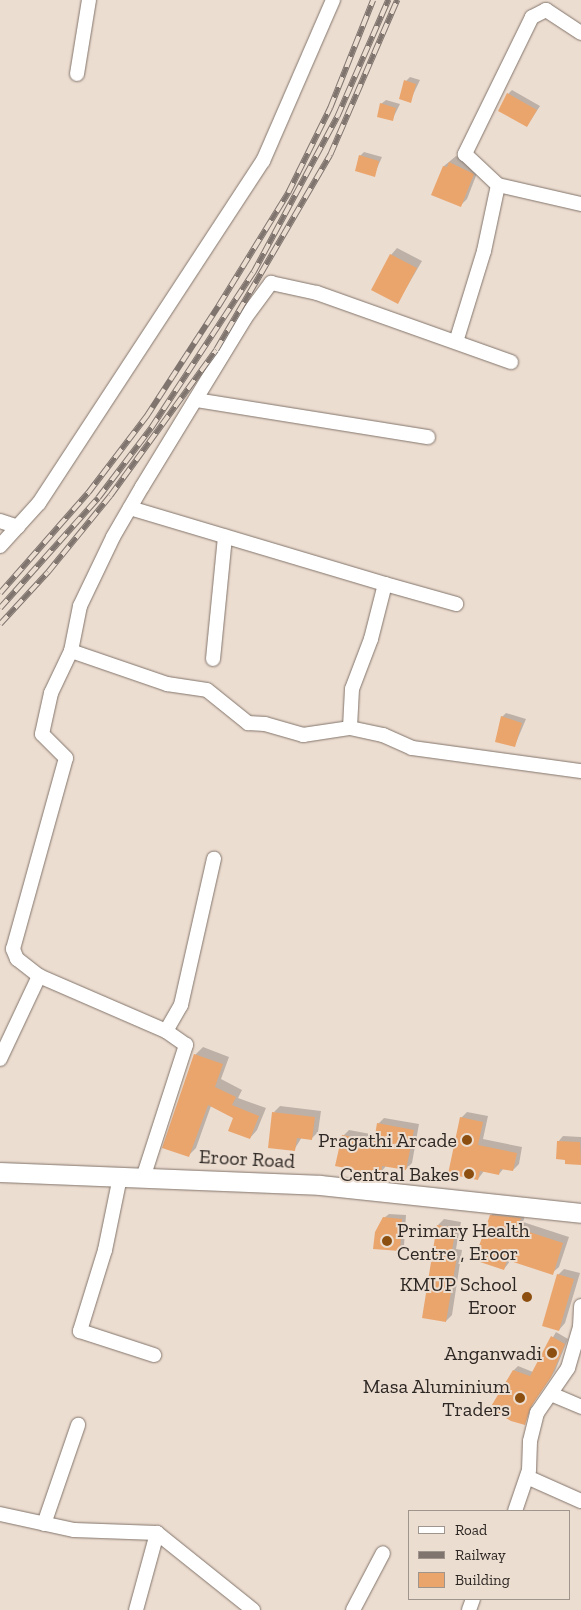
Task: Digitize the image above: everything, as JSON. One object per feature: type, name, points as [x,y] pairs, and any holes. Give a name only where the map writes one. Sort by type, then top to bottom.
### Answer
[{"type":"main road","name":"Eroor Road","points":[[0,1172],[320,1185],[581,1213]]},
{"type":"street","points":[[77,74],[89,0]]},
{"type":"street","points":[[0,546],[39,503],[263,161],[333,0]]},
{"type":"street","points":[[581,33],[546,10],[532,17],[465,154],[498,185],[581,204]]},
{"type":"street","points":[[456,342],[484,251],[498,185]]},
{"type":"street","points":[[142,1178],[186,1045],[166,1031],[38,976],[17,959],[14,949],[66,758],[42,734],[51,693],[71,651],[80,606],[130,508],[245,318],[271,283],[317,293],[511,362]]},
{"type":"street","points":[[196,400],[428,437]]},
{"type":"street","points":[[130,508],[456,604]]},
{"type":"street","points":[[0,521],[18,527]]},
{"type":"street","points":[[213,659],[225,537]]},
{"type":"street","points":[[350,728],[352,689],[371,638],[385,584]]},
{"type":"street","points":[[71,651],[167,684],[207,690],[248,723],[265,724],[302,735],[350,728],[383,735],[412,748],[581,771]]},
{"type":"street","points":[[166,1031],[181,1005],[214,859]]},
{"type":"street","points":[[0,1059],[38,976]]},
{"type":"street","points":[[120,1177],[105,1250],[80,1331],[154,1355]]},
{"type":"street","points":[[515,1510],[527,1477],[530,1441],[537,1413],[568,1368],[580,1327],[581,1306]]},
{"type":"street","points":[[551,1394],[581,1407]]},
{"type":"street","points":[[44,1524],[78,1425]]},
{"type":"street","points":[[527,1477],[581,1501]]},
{"type":"street","points":[[0,1514],[74,1530],[157,1533],[253,1610]]},
{"type":"street","points":[[136,1610],[157,1533]]},
{"type":"street","points":[[353,1610],[384,1553]]},
{"type":"building","points":[[404,80],[416,84],[411,103],[399,99]]},
{"type":"building","points":[[507,93],[537,110],[527,127],[498,111]]},
{"type":"building","points":[[380,103],[396,108],[393,121],[377,117]]},
{"type":"building","points":[[359,155],[379,161],[375,177],[355,171]]},
{"type":"building","points":[[449,162],[474,174],[461,207],[431,195],[443,166],[447,167]]},
{"type":"building","points":[[390,254],[417,268],[398,304],[371,290]]},
{"type":"building","points":[[501,716],[522,723],[515,747],[495,742]]},
{"type":"building","points":[[194,1054],[223,1064],[215,1087],[236,1097],[232,1105],[259,1116],[250,1139],[228,1131],[233,1118],[208,1105],[189,1157],[162,1148]]},
{"type":"building","points":[[272,1112],[315,1117],[312,1140],[297,1138],[295,1151],[268,1148]]},
{"type":"building","name":"Pragathi Arcade","points":[[460,1117],[483,1122],[478,1145],[517,1153],[513,1171],[500,1169],[499,1175],[480,1171],[478,1180],[448,1174]]},
{"type":"building","points":[[377,1123],[414,1130],[406,1170],[382,1166],[381,1175],[335,1166],[342,1135],[374,1141]]},
{"type":"building","points":[[557,1141],[580,1142],[581,1165],[565,1164],[565,1160],[556,1159]]},
{"type":"building","points":[[490,1215],[521,1218],[517,1228],[563,1243],[553,1275],[507,1260],[504,1270],[474,1260]]},
{"type":"building","name":"Primary Health Centre , Eroor","points":[[383,1217],[402,1219],[400,1251],[373,1249],[375,1232]]},
{"type":"building","points":[[437,1225],[456,1228],[451,1255],[457,1256],[446,1322],[422,1318]]},
{"type":"building","points":[[557,1274],[574,1279],[559,1331],[542,1326]]},
{"type":"building","name":"Masa Aluminium Traders","points":[[551,1336],[565,1344],[551,1377],[530,1408],[525,1425],[511,1421],[490,1408],[513,1370],[530,1376]]},
{"type":"railway","points":[[0,593],[88,493],[146,417],[219,305],[288,193],[330,108],[373,0]]},
{"type":"railway","points":[[0,608],[98,498],[151,428],[253,273],[337,117],[388,0]]},
{"type":"railway","points":[[0,624],[48,572],[110,496],[216,350],[330,155],[397,0]]},
{"type":"place","name":"Pragathi Arcade","points":[[467,1140]]},
{"type":"place","name":"Central Bakes","points":[[469,1174]]},
{"type":"place","name":"Primary Health Centre , Eroor","points":[[387,1241]]},
{"type":"place","name":"KMUP School Eroor","points":[[527,1297]]},
{"type":"place","name":"Anganwadi","points":[[552,1353]]},
{"type":"place","name":"Masa Aluminium Traders","points":[[520,1398]]}]
